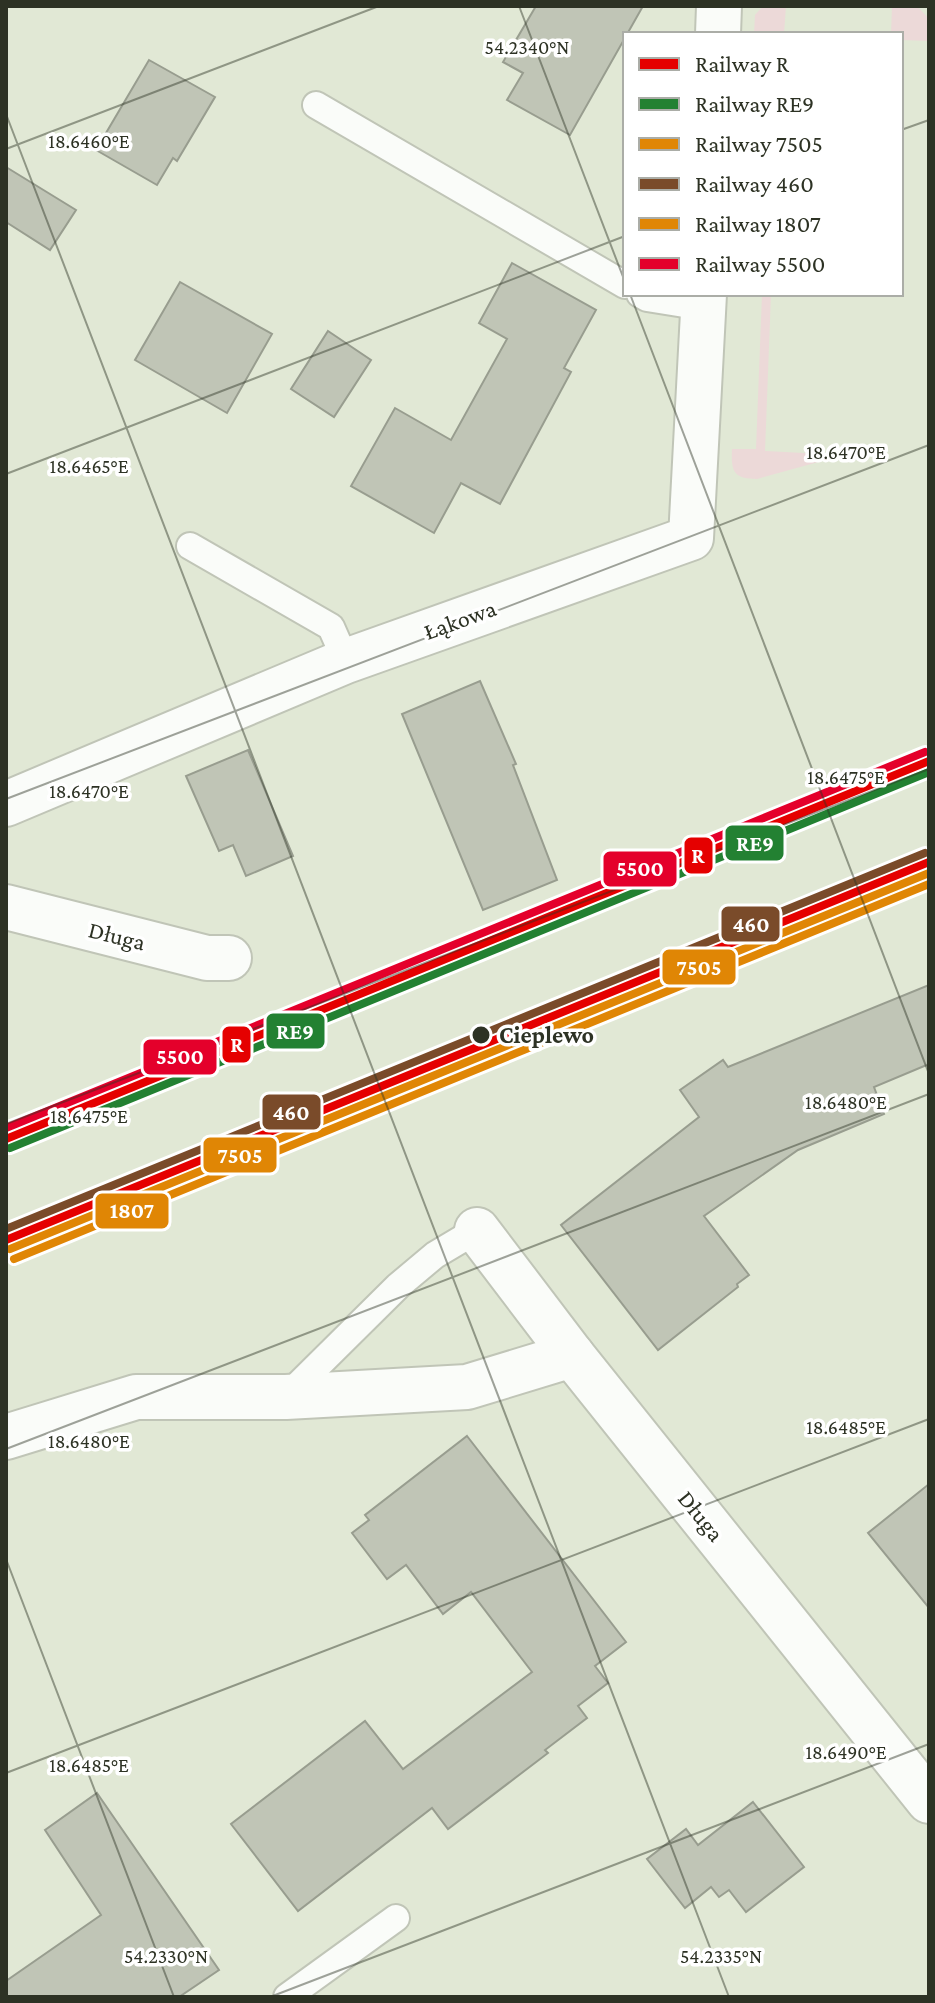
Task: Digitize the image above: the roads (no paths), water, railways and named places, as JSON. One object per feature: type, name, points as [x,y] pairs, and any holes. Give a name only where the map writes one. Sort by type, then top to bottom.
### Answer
[{"type":"street","points":[[718,32],[719,6]]},
{"type":"street","name":"Łąkowa","points":[[6,804],[346,661],[691,538],[704,300]]},
{"type":"street","name":"Długa","points":[[6,907],[207,958],[229,958]]},
{"type":"street","name":"Długa","points":[[477,1230],[572,1355],[929,1801]]},
{"type":"street","points":[[6,1437],[136,1397],[286,1397],[467,1387],[572,1355]]},
{"type":"lane","points":[[316,105],[623,284]]},
{"type":"lane","points":[[644,296],[704,300]]},
{"type":"lane","points":[[190,546],[331,627],[346,661]]},
{"type":"lane","points":[[286,1397],[398,1286],[435,1255],[477,1230]]},
{"type":"lane","points":[[287,1997],[396,1918]]},
{"type":"rail line","name":"5500","points":[[6,1128],[925,752]]},
{"type":"rail line","name":"R","points":[[6,1139],[929,761]]},
{"type":"rail line","name":"RE9","points":[[10,1148],[929,772]]},
{"type":"rail line","name":"460","points":[[6,1229],[925,853]]},
{"type":"rail line","name":"R","points":[[6,1240],[929,862]]},
{"type":"rail line","name":"7505","points":[[10,1249],[929,873]]},
{"type":"rail line","name":"1807","points":[[14,1259],[929,884]]},
{"type":"place","name":"Cieplewo","points":[[481,1035]]}]
